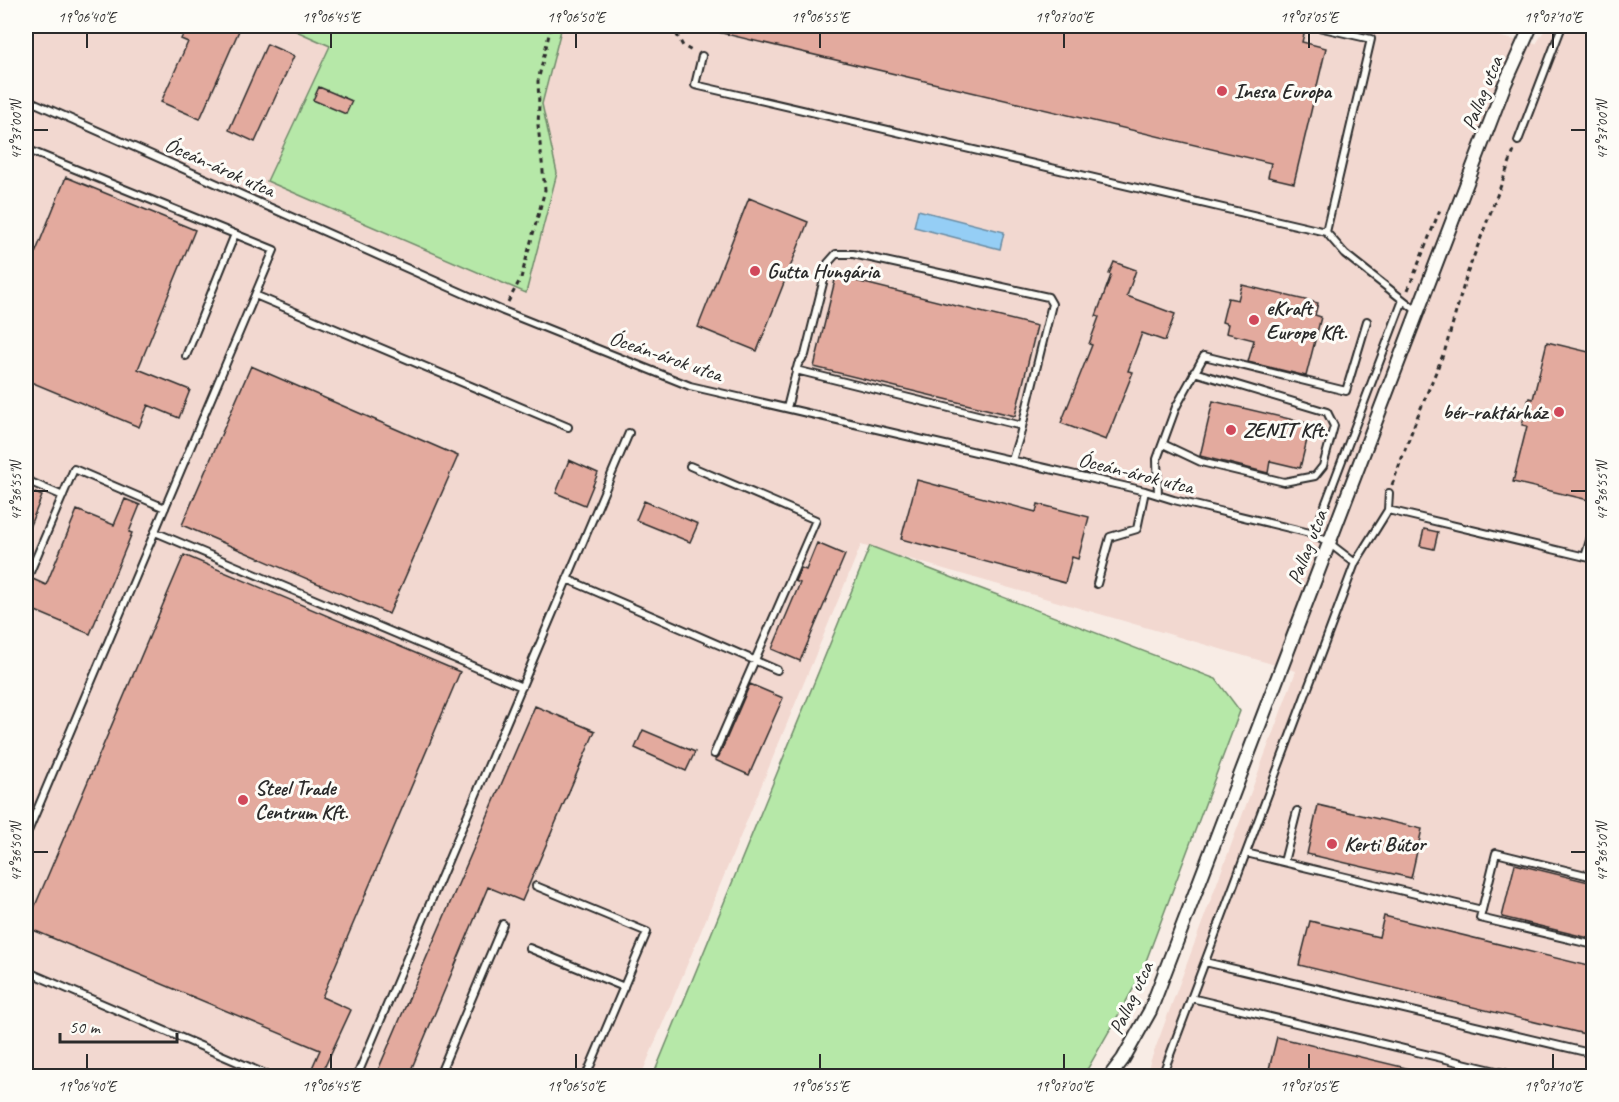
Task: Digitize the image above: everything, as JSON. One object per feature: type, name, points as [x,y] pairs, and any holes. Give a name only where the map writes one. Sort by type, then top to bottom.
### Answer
[{"type":"street","name":"Pallag utca","points":[[1110,1077],[1150,1011],[1504,86],[1531,26]]},
{"type":"lane","points":[[1314,26],[1371,39],[1326,232]]},
{"type":"lane","points":[[1518,141],[1562,26]]},
{"type":"lane","points":[[702,56],[694,86],[1326,232],[1345,254],[1418,311]]},
{"type":"lane","name":"Óceán-árok utca","points":[[26,99],[503,311],[690,386],[1145,491],[1314,534],[1355,563]]},
{"type":"lane","points":[[26,149],[274,250],[26,836]]},
{"type":"lane","points":[[186,356],[235,234]]},
{"type":"lane","points":[[787,408],[798,364],[805,355],[828,263],[836,254],[853,254],[1048,297],[1052,304],[1012,460]]},
{"type":"lane","points":[[255,295],[568,427]]},
{"type":"lane","points":[[1314,534],[1403,300]]},
{"type":"lane","points":[[1158,495],[1157,459],[1176,407],[1204,356],[1346,391],[1367,321]]},
{"type":"lane","points":[[796,370],[1022,426]]},
{"type":"lane","points":[[1163,444],[1201,462],[1284,482],[1315,476],[1323,466],[1334,426],[1327,412],[1194,372]]},
{"type":"lane","points":[[357,1077],[629,433]]},
{"type":"lane","points":[[690,466],[816,520],[714,754]]},
{"type":"lane","points":[[30,572],[74,470],[165,508]]},
{"type":"lane","points":[[26,480],[63,496]]},
{"type":"lane","points":[[1097,584],[1110,537],[1137,529],[1145,491]]},
{"type":"lane","points":[[1162,1077],[1355,563],[1388,510],[1389,493]]},
{"type":"lane","points":[[1388,510],[1593,559]]},
{"type":"lane","points":[[1585,557],[1593,527]]},
{"type":"lane","points":[[155,532],[522,687]]},
{"type":"lane","points":[[567,579],[777,670]]},
{"type":"lane","points":[[1284,862],[1297,811]]},
{"type":"lane","points":[[1246,853],[1482,910]]},
{"type":"lane","points":[[1593,877],[1496,853],[1480,918],[1593,945]]},
{"type":"lane","points":[[536,886],[647,932],[586,1077]]},
{"type":"lane","points":[[439,1077],[503,924]]},
{"type":"lane","points":[[529,948],[624,987]]},
{"type":"lane","points":[[1205,962],[1593,1053]]},
{"type":"lane","points":[[26,971],[270,1077]]},
{"type":"lane","points":[[1191,998],[1517,1077]]},
{"type":"path","points":[[503,311],[521,278],[545,190],[538,125],[538,81],[551,26]]},
{"type":"path","points":[[672,26],[683,46],[702,56]]},
{"type":"path","points":[[1389,493],[1445,350],[1467,274],[1518,141]]},
{"type":"shaded area","points":[[26,26],[285,26],[330,45],[525,292],[557,173],[542,104],[562,26],[1447,26],[1536,44],[1547,26],[1593,26],[1593,1076],[1145,1076],[1296,671],[861,545],[641,1076],[26,1076]]},
{"type":"green space","points":[[285,26],[562,26],[542,104],[557,173],[526,293],[267,181],[330,46]]},
{"type":"green space","points":[[870,546],[1216,679],[1240,711],[1140,977],[1088,1068],[1079,1076],[653,1076]]},
{"type":"water","points":[[918,210],[1004,232],[1000,249],[914,227]]},
{"type":"building","points":[[187,26],[241,26],[200,119],[161,102],[188,42],[181,39]]},
{"type":"building","points":[[709,26],[1288,26],[1305,30],[1302,42],[1326,48],[1294,183],[1268,177],[1271,163],[709,30]]},
{"type":"building","points":[[267,44],[294,56],[255,142],[229,130]]},
{"type":"building","points":[[319,87],[352,101],[346,114],[313,100]]},
{"type":"building","points":[[66,177],[195,230],[138,369],[190,390],[179,418],[148,405],[139,427],[26,380],[26,276]]},
{"type":"building","points":[[749,198],[808,222],[757,351],[698,327]]},
{"type":"building","points":[[1114,262],[1136,270],[1127,296],[1175,314],[1165,341],[1142,333],[1128,371],[1133,372],[1106,440],[1061,423],[1092,345],[1089,344],[1099,317],[1096,316]]},
{"type":"building","points":[[836,276],[1037,326],[1015,416],[814,367]]},
{"type":"building","points":[[1242,285],[1318,303],[1315,315],[1321,317],[1306,376],[1248,362],[1254,340],[1226,333],[1228,324],[1222,322],[1228,298],[1238,300]]},
{"type":"building","name":"bér-raktárház","points":[[1547,342],[1593,353],[1593,501],[1513,482],[1527,426],[1522,425],[1529,398],[1533,399]]},
{"type":"building","points":[[251,366],[458,456],[389,614],[182,525]]},
{"type":"building","points":[[1213,401],[1311,424],[1300,468],[1270,461],[1268,473],[1200,456]]},
{"type":"building","points":[[569,460],[598,473],[585,505],[556,493]]},
{"type":"building","points":[[917,480],[1036,512],[1038,504],[1089,517],[1078,559],[1072,557],[1065,583],[901,539]]},
{"type":"building","points":[[26,489],[42,496],[26,535]]},
{"type":"building","points":[[125,499],[140,505],[129,532],[132,533],[90,634],[26,607],[26,576],[46,585],[77,510],[114,525]]},
{"type":"building","points":[[644,501],[698,524],[690,542],[636,520]]},
{"type":"building","points":[[1424,529],[1438,532],[1434,549],[1420,546]]},
{"type":"building","points":[[817,543],[845,555],[800,661],[772,649],[800,583],[795,581],[801,568],[806,570]]},
{"type":"building","name":"Steel Trade Centrum Kft.","points":[[184,555],[460,672],[322,997],[351,1010],[320,1077],[308,1077],[320,1050],[26,927]]},
{"type":"building","points":[[750,684],[783,698],[749,775],[715,760],[719,756]]},
{"type":"building","points":[[535,706],[595,731],[522,901],[488,887],[408,1077],[375,1077]]},
{"type":"building","points":[[643,730],[695,752],[686,771],[635,748]]},
{"type":"building","points":[[1318,805],[1422,829],[1411,878],[1307,854]]},
{"type":"building","points":[[1515,864],[1593,883],[1593,939],[1502,917]]},
{"type":"building","points":[[1384,916],[1593,967],[1593,1036],[1299,965],[1310,921],[1379,937]]},
{"type":"building","points":[[1277,1037],[1423,1072],[1423,1077],[1267,1077]]},
{"type":"place","name":"Inesa Europa","points":[[1222,91]]},
{"type":"place","name":"Gutta Hungária","points":[[755,271]]},
{"type":"place","name":"eKraft Europe Kft.","points":[[1254,320]]},
{"type":"place","name":"bér-raktárház","points":[[1559,412]]},
{"type":"place","name":"ZENIT Kft.","points":[[1231,430]]},
{"type":"place","name":"Steel Trade Centrum Kft.","points":[[243,800]]},
{"type":"place","name":"Kerti Bútor","points":[[1332,844]]}]
